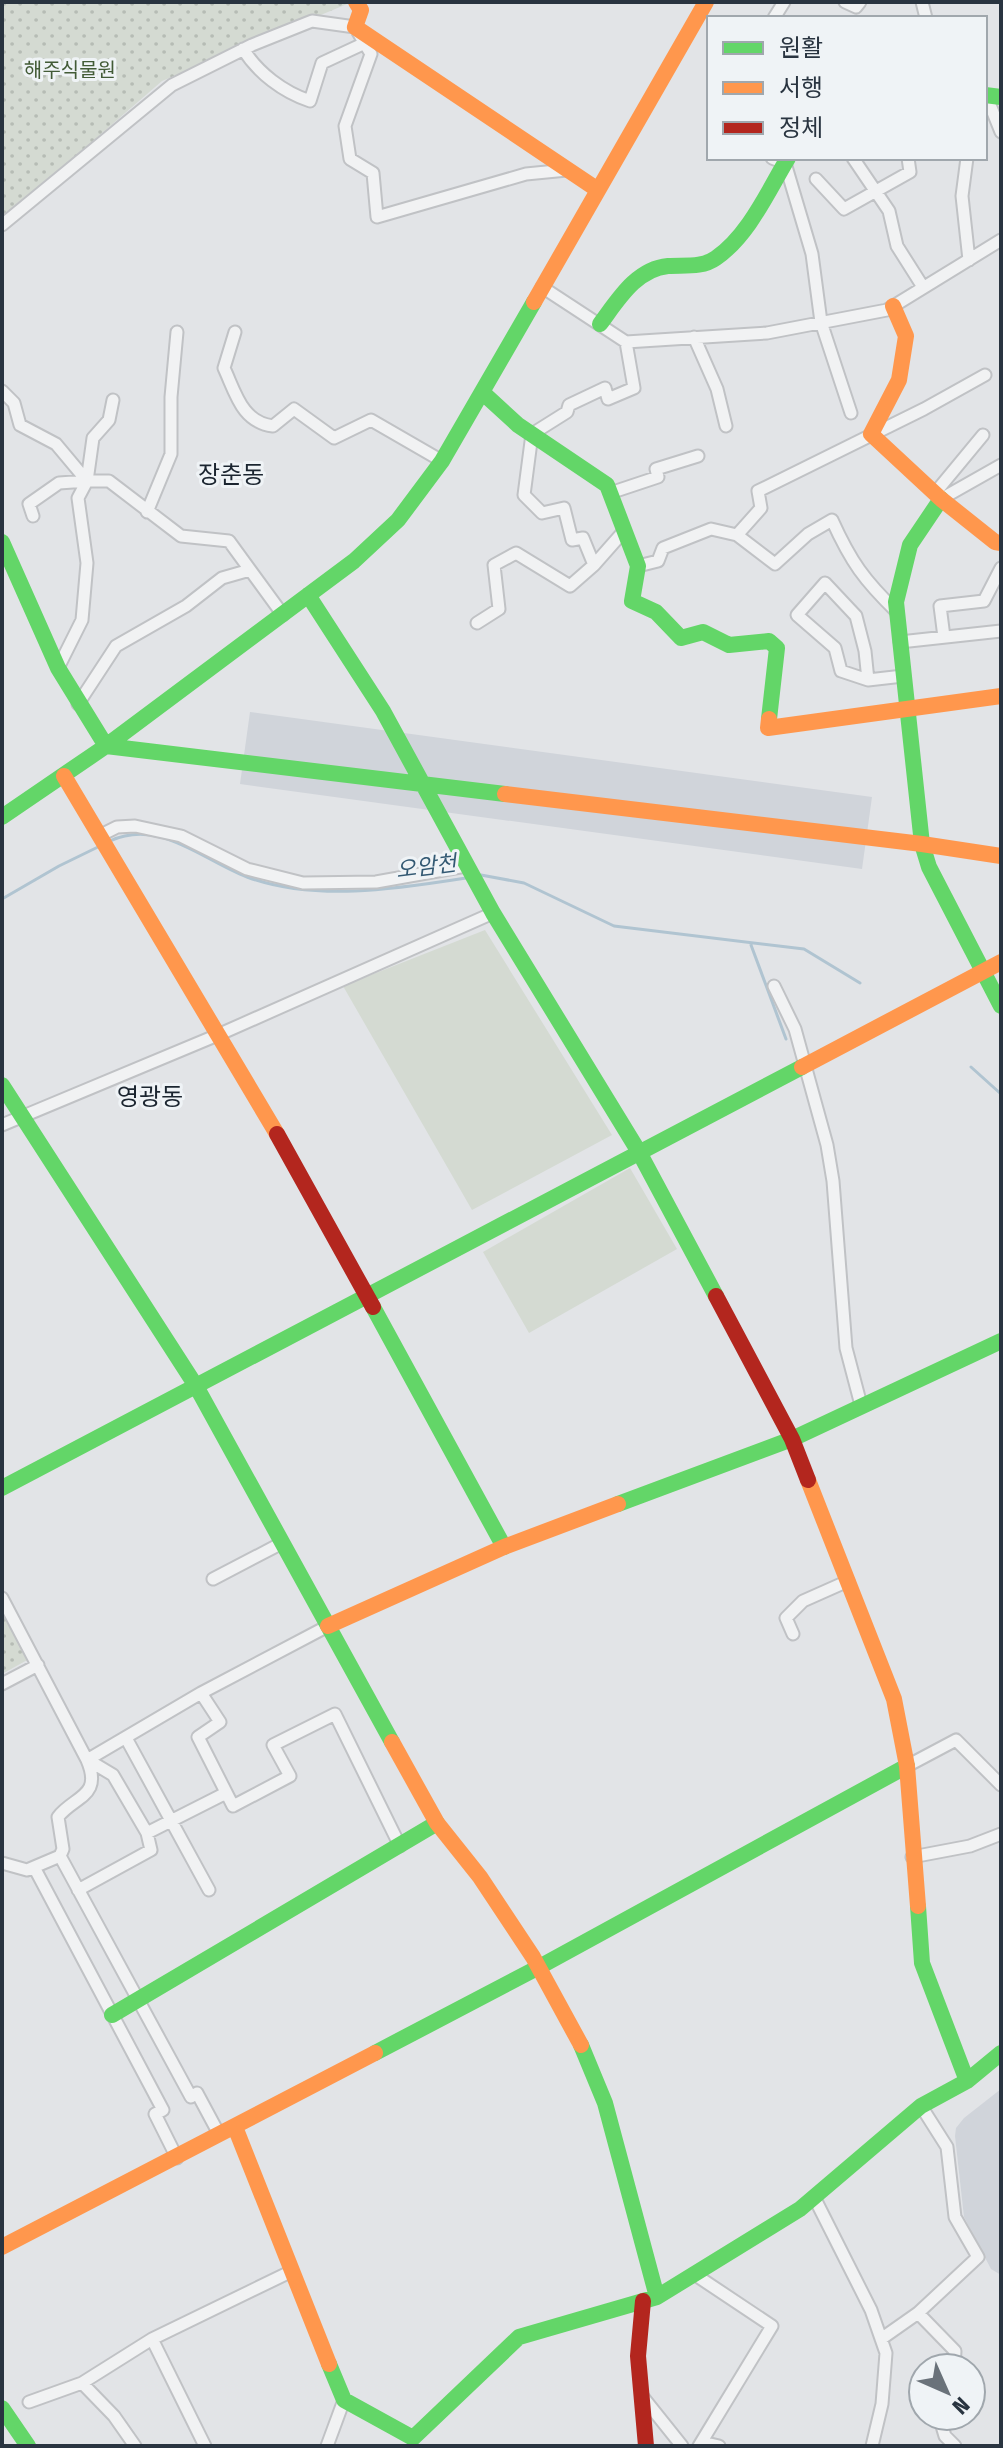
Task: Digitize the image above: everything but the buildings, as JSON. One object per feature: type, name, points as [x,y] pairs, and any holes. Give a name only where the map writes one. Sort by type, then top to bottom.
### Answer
[{"type":"main road","points":[[356,2],[361,10],[355,27],[598,190]]},
{"type":"main road","points":[[2,817],[106,746],[283,615],[354,561],[398,520],[442,461],[706,2]]},
{"type":"main road","points":[[600,324],[634,281],[660,267],[697,267],[717,257],[735,241],[782,160]]},
{"type":"main road","points":[[893,306],[906,336],[899,380],[871,434],[938,496],[995,542],[1001,543]]},
{"type":"main road","points":[[482,392],[532,434],[607,485],[638,566],[632,601],[656,612],[681,638],[703,632],[729,645],[769,641],[777,648],[768,728],[1001,696]]},
{"type":"main road","points":[[938,496],[910,545],[896,602],[922,844],[929,867],[1001,1006]]},
{"type":"main road","points":[[2,542],[6,560],[58,668],[106,746],[1001,856]]},
{"type":"main road","points":[[308,595],[383,711],[477,886],[639,1152],[792,1439],[894,1699],[907,1766],[922,1963],[967,2081]]},
{"type":"main road","points":[[64,776],[307,1184],[504,1547]]},
{"type":"main road","points":[[2,1488],[1001,962]]},
{"type":"main road","points":[[2,1085],[196,1386],[437,1823],[470,1860],[541,1966],[598,2081],[650,2299],[638,2356],[646,2446]]},
{"type":"main road","points":[[328,1626],[504,1547],[792,1439],[1001,1341]]},
{"type":"main road","points":[[2,2247],[541,1966],[907,1766]]},
{"type":"main road","points":[[112,2015],[437,1823]]},
{"type":"main road","points":[[227,2131],[292,2271],[344,2400],[420,2442],[519,2337],[650,2299],[694,2274],[800,2209],[921,2106],[967,2081],[1001,2053]]},
{"type":"main road","points":[[2,2408],[28,2446]]},
{"type":"street","points":[[845,2],[856,7],[860,2]]},
{"type":"street","points":[[2,225],[172,85],[243,49],[312,21],[355,27],[371,54],[345,126],[350,159],[373,173],[377,217],[526,174],[568,170]]},
{"type":"street","points":[[243,49],[255,69],[310,101],[322,63],[365,43]]},
{"type":"street","points":[[987,100],[1001,132]]},
{"type":"street","points":[[782,160],[812,254],[821,322],[851,413]]},
{"type":"street","points":[[854,160],[889,211],[897,246],[923,287]]},
{"type":"street","points":[[816,179],[844,209],[910,172],[908,160]]},
{"type":"street","points":[[967,160],[962,196],[969,260]]},
{"type":"street","points":[[542,287],[626,342],[767,333],[887,310],[1001,240]]},
{"type":"street","points":[[147,512],[171,454],[171,397],[177,332]]},
{"type":"street","points":[[235,332],[224,368],[243,408],[257,424],[273,426],[294,409],[334,438],[371,420],[442,461]]},
{"type":"street","points":[[694,337],[717,389],[726,426]]},
{"type":"street","points":[[594,565],[583,538],[572,540],[564,508],[542,513],[524,495],[532,434],[567,412],[569,405],[605,388],[608,399],[634,388],[626,342]]},
{"type":"street","points":[[737,535],[761,508],[758,491],[924,409],[985,375]]},
{"type":"street","points":[[2,391],[14,403],[20,425],[56,444],[87,481]]},
{"type":"street","points":[[58,668],[82,620],[87,563],[78,498],[87,481],[93,438],[109,420],[113,400]]},
{"type":"street","points":[[938,496],[983,435]]},
{"type":"street","points":[[610,493],[658,477],[656,469],[698,456]]},
{"type":"street","points":[[938,496],[1001,465]]},
{"type":"street","points":[[33,516],[29,504],[59,483],[109,481],[181,536],[229,541],[283,615]]},
{"type":"street","points":[[638,566],[658,561],[663,548],[711,529],[737,535],[775,564],[808,534],[832,520],[846,551],[866,583],[897,613]]},
{"type":"street","points":[[477,623],[499,609],[494,565],[516,553],[570,586],[594,565],[624,531]]},
{"type":"street","points":[[944,637],[940,606],[984,601],[1001,568]]},
{"type":"street","points":[[78,704],[116,646],[186,606],[222,578],[250,570]]},
{"type":"street","points":[[868,680],[856,616],[825,583],[797,615],[835,648],[841,671],[868,680],[903,676]]},
{"type":"street","points":[[900,642],[1001,631]]},
{"type":"street","points":[[105,842],[117,827],[135,826],[181,836],[247,869],[303,883],[376,882],[466,866]]},
{"type":"street","points":[[2,1125],[220,1034],[493,913]]},
{"type":"street","points":[[774,986],[795,1029],[827,1145],[833,1181],[846,1348],[861,1405]]},
{"type":"street","points":[[213,1579],[282,1543]]},
{"type":"street","points":[[793,1634],[786,1618],[803,1601],[848,1581]]},
{"type":"street","points":[[2,1598],[87,1760],[92,1777],[86,1796],[58,1817],[63,1849],[60,1856],[35,1869],[20,1869],[2,1863]]},
{"type":"street","points":[[87,1760],[201,1693],[328,1626]]},
{"type":"street","points":[[2,1684],[38,1665]]},
{"type":"street","points":[[201,1693],[220,1722],[198,1737],[233,1806],[290,1776],[273,1745],[335,1714],[400,1846]]},
{"type":"street","points":[[126,1738],[209,1890]]},
{"type":"street","points":[[907,1766],[956,1740],[1001,1785]]},
{"type":"street","points":[[78,1890],[151,1850],[147,1833],[113,1775],[87,1760]]},
{"type":"street","points":[[147,1833],[226,1793]]},
{"type":"street","points":[[912,1857],[970,1846],[1001,1834]]},
{"type":"street","points":[[60,1856],[191,2097],[197,2093],[227,2131]]},
{"type":"street","points":[[35,1869],[163,2110],[155,2114],[177,2158]]},
{"type":"street","points":[[881,2339],[918,2313],[978,2257],[955,2217],[947,2147],[921,2106]]},
{"type":"street","points":[[814,2197],[871,2310],[886,2353],[882,2404],[872,2446]]},
{"type":"street","points":[[29,2402],[82,2383],[152,2339],[292,2271]]},
{"type":"street","points":[[694,2274],[772,2326],[700,2444],[719,2446]]},
{"type":"street","points":[[918,2313],[955,2352]]},
{"type":"street","points":[[152,2339],[205,2446]]},
{"type":"street","points":[[82,2383],[114,2416],[135,2446]]},
{"type":"street","points":[[642,2396],[682,2446]]},
{"type":"street","points":[[327,2446],[344,2400]]},
{"type":"shaded area","points":[[250,712],[872,797],[862,869],[240,784]]},
{"type":"shaded area","points":[[1001,2089],[1001,2275],[991,2269],[964,2217],[955,2136],[956,2128],[964,2118]]},
{"type":"green space","name":"해주식물원","points":[[2,2],[352,2],[162,81],[2,220]]},
{"type":"green space","points":[[485,930],[612,1135],[472,1210],[343,986]]},
{"type":"green space","points":[[630,1168],[677,1249],[529,1333],[483,1252]]},
{"type":"green space","points":[[2,1611],[29,1659],[2,1674]]},
{"type":"waterway","name":"오암천","points":[[110,841],[128,835],[163,838],[247,877],[300,889],[356,891],[466,878]]},
{"type":"waterway","name":"오암천","points":[[2,899],[100,846]]},
{"type":"waterway","name":"오암천","points":[[481,875],[524,883],[614,926],[804,949],[860,983]]},
{"type":"waterway","points":[[751,945],[786,1039]]},
{"type":"waterway","points":[[971,1067],[1001,1094]]},
{"type":"traffic: fast","points":[[987,95],[1001,97]]},
{"type":"traffic: fast","points":[[600,324],[629,287],[646,273],[668,266],[705,263],[728,248],[757,212],[787,160]]},
{"type":"traffic: fast","points":[[2,817],[106,746],[354,561],[398,520],[442,461],[534,302]]},
{"type":"traffic: fast","points":[[482,392],[518,425],[607,485],[638,566],[632,601],[656,612],[681,638],[703,632],[729,645],[769,641],[777,648],[769,719]]},
{"type":"traffic: fast","points":[[941,499],[910,545],[896,602],[922,844],[929,867],[1001,1006]]},
{"type":"traffic: fast","points":[[2,542],[58,668],[106,746],[505,794]]},
{"type":"traffic: fast","points":[[308,595],[383,711],[493,913],[639,1152],[716,1296]]},
{"type":"traffic: fast","points":[[2,1488],[802,1067]]},
{"type":"traffic: fast","points":[[2,1085],[196,1386],[392,1742]]},
{"type":"traffic: fast","points":[[373,1307],[504,1547]]},
{"type":"traffic: fast","points":[[618,1504],[792,1439],[1001,1341]]},
{"type":"traffic: fast","points":[[375,2053],[907,1766]]},
{"type":"traffic: fast","points":[[112,2015],[437,1823]]},
{"type":"traffic: fast","points":[[918,1906],[922,1963],[967,2081]]},
{"type":"traffic: fast","points":[[581,2045],[605,2103],[657,2297]]},
{"type":"traffic: fast","points":[[329,2364],[344,2400],[413,2438],[519,2337],[657,2297],[800,2209],[921,2106],[967,2081],[1001,2053]]},
{"type":"traffic: fast","points":[[2,2408],[28,2446]]},
{"type":"traffic: slow","points":[[356,2],[361,10],[355,27],[598,190]]},
{"type":"traffic: slow","points":[[534,302],[706,2]]},
{"type":"traffic: slow","points":[[893,306],[906,336],[899,380],[871,434],[941,499],[995,542],[1001,543]]},
{"type":"traffic: slow","points":[[769,719],[768,728],[1001,696]]},
{"type":"traffic: slow","points":[[64,776],[277,1134]]},
{"type":"traffic: slow","points":[[505,794],[1001,856]]},
{"type":"traffic: slow","points":[[802,1067],[1001,962]]},
{"type":"traffic: slow","points":[[808,1480],[894,1699],[907,1766],[918,1906]]},
{"type":"traffic: slow","points":[[328,1626],[504,1547],[618,1504]]},
{"type":"traffic: slow","points":[[392,1742],[437,1823],[480,1877],[533,1957],[581,2045]]},
{"type":"traffic: slow","points":[[2,2247],[375,2053]]},
{"type":"traffic: slow","points":[[235,2127],[329,2364]]},
{"type":"traffic: jam","points":[[277,1134],[373,1307]]},
{"type":"traffic: jam","points":[[716,1296],[792,1439],[808,1480]]},
{"type":"traffic: jam","points":[[643,2301],[638,2356],[646,2446]]},
{"type":"district","name":"장춘동","points":[[231,475]]},
{"type":"district","name":"영광동","points":[[150,1097]]}]
